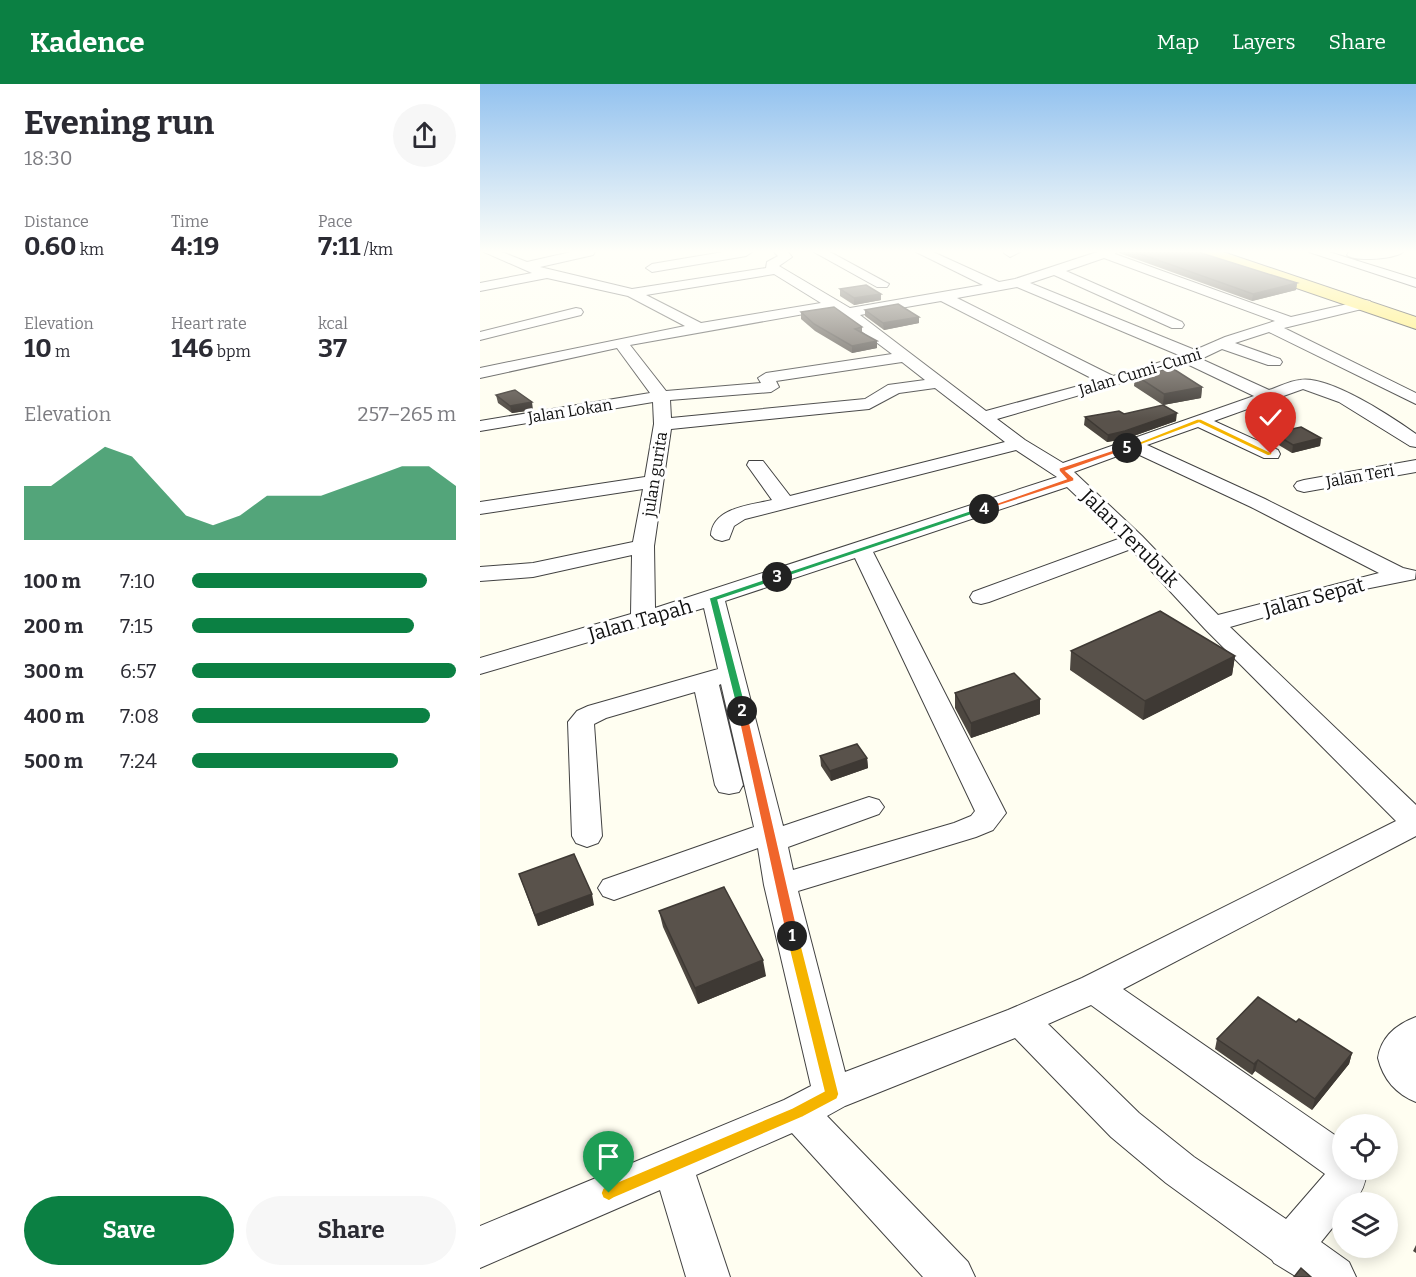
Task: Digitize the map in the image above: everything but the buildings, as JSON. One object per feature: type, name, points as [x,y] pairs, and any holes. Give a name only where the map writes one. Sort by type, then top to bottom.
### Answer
[{"type":"main road","points":[[1377,308],[1412,318]]},
{"type":"street","points":[[661,308],[698,327]]},
{"type":"street","points":[[480,373],[698,327],[773,308]]},
{"type":"street","name":"Jalan Terubuk","points":[[847,308],[983,417],[1066,475],[1135,540],[1213,624],[1391,796],[1416,824]]},
{"type":"street","points":[[966,308],[1112,382]]},
{"type":"street","points":[[1075,308],[1192,358],[1266,395]]},
{"type":"street","points":[[1138,308],[1177,325]]},
{"type":"street","points":[[1252,308],[1290,322]]},
{"type":"street","name":"Jalan Cumi-Cumi","points":[[983,417],[1192,358],[1222,344],[1270,327],[1350,308]]},
{"type":"street","points":[[673,314],[692,311]]},
{"type":"street","points":[[480,336],[576,312]]},
{"type":"street","points":[[489,318],[511,328],[533,361]]},
{"type":"street","points":[[1270,327],[1416,399]]},
{"type":"street","points":[[620,342],[661,396]]},
{"type":"street","points":[[1222,344],[1274,363]]},
{"type":"street","name":"Jalan Lokan","points":[[480,426],[661,396],[771,387],[766,378],[906,357]]},
{"type":"street","points":[[663,424],[869,404],[894,389],[941,382]]},
{"type":"street","name":"Jalan Tapah","points":[[480,666],[713,598],[861,549],[1066,475],[1134,446],[1298,384],[1312,385],[1349,402],[1416,442]]},
{"type":"street","name":"julan gurita","points":[[643,619],[643,546],[663,424],[661,396]]},
{"type":"street","points":[[1199,421],[1271,454]]},
{"type":"street","points":[[722,535],[721,527],[727,520],[784,502],[1019,444]]},
{"type":"street","points":[[1134,446],[1408,574]]},
{"type":"street","points":[[756,465],[784,502]]},
{"type":"street","name":"Jalan Teri","points":[[1304,486],[1416,466]]},
{"type":"street","points":[[480,508],[655,481]]},
{"type":"street","points":[[981,597],[1135,540]]},
{"type":"street","points":[[480,574],[533,570],[643,546]]},
{"type":"street","points":[[780,885],[956,833],[982,823],[991,813],[861,549]]},
{"type":"street","name":"Jalan Sepat","points":[[1213,624],[1357,584],[1408,574]]},
{"type":"street","points":[[713,598],[719,677],[733,734],[771,836],[815,1103],[954,1277]]},
{"type":"street","points":[[587,836],[581,722],[597,712],[719,677]]},
{"type":"street","points":[[729,785],[733,734]]},
{"type":"street","points":[[614,888],[771,836],[869,807]]},
{"type":"street","points":[[480,1247],[673,1166],[815,1103],[1094,988],[1416,824]]},
{"type":"street","points":[[1094,988],[1332,1156]]},
{"type":"street","points":[[1021,1020],[1125,1125],[1180,1170],[1289,1248],[1334,1277]]},
{"type":"street","points":[[1416,1032],[1401,1043],[1396,1051],[1396,1062],[1405,1076],[1416,1085]]},
{"type":"street","points":[[673,1166],[708,1277]]},
{"type":"street","points":[[1289,1248],[1346,1180]]},
{"type":"route","points":[[609,1193],[798,1112],[832,1094],[780,885],[733,673],[713,598],[1071,479],[1061,470],[1134,446],[1199,421],[1271,454]]}]
